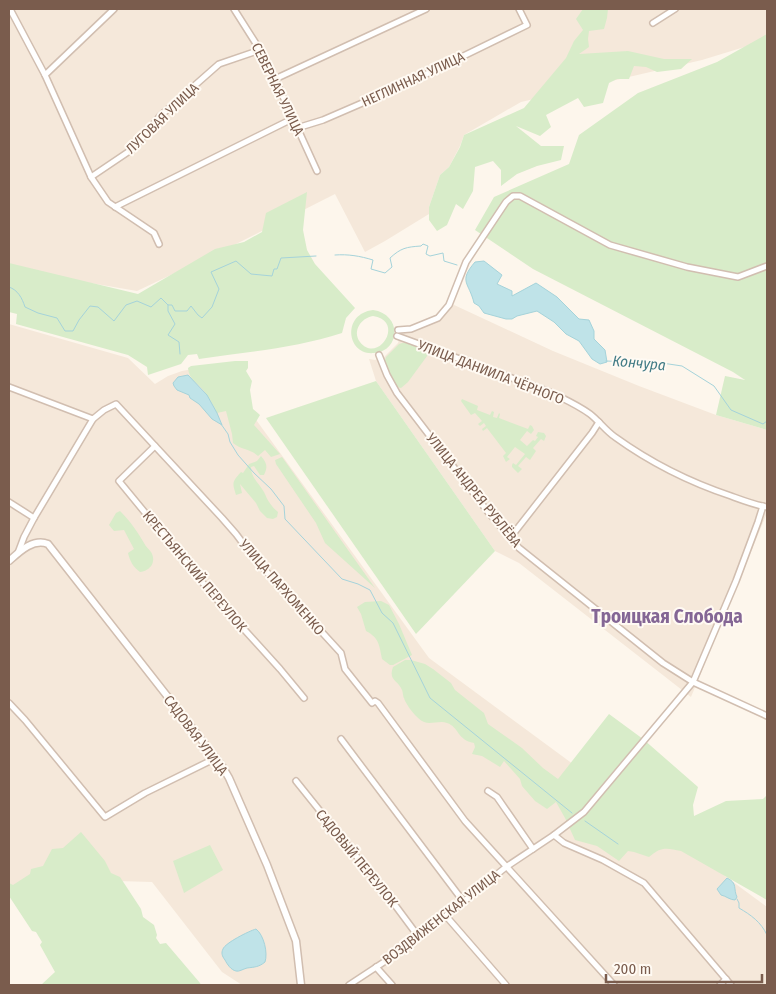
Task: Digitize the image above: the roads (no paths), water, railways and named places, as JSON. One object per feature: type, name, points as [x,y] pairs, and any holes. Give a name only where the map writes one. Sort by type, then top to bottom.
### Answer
[{"type":"street","points":[[10,9],[45,75],[91,177],[108,202],[154,233],[159,244]]},
{"type":"street","points":[[45,75],[114,9]]},
{"type":"street","name":"СЕВЕРНАЯ УЛИЦА","points":[[234,9],[260,50],[275,79],[317,171]]},
{"type":"street","points":[[275,79],[426,9]]},
{"type":"street","name":"НЕГЛИННАЯ УЛИЦА","points":[[298,128],[323,120],[404,84],[527,25],[519,9]]},
{"type":"street","points":[[653,23],[675,9]]},
{"type":"street","name":"ЛУГОВАЯ УЛИЦА","points":[[91,177],[134,148],[160,116],[219,64],[260,50]]},
{"type":"street","points":[[115,207],[292,119]]},
{"type":"street","name":"УЛИЦА ДАНИИЛА ЧЁРНОГО","points":[[765,506],[708,489],[664,468],[614,436],[579,407],[550,392],[398,333],[438,318],[449,305],[463,267],[506,202],[513,196],[520,196],[610,245],[688,267],[738,277],[767,266]]},
{"type":"street","name":"УЛИЦА АНДРЕЯ РУБЛЁВА","points":[[379,355],[387,375],[397,392],[510,538],[532,558],[663,662],[693,682],[767,716]]},
{"type":"street","points":[[9,387],[94,419],[12,557]]},
{"type":"street","name":"УЛИЦА ПАРХОМЕНКО","points":[[94,419],[104,410],[116,404],[222,518],[254,558],[341,653],[345,669],[372,703],[375,701],[378,703],[465,821],[506,867]]},
{"type":"street","points":[[510,538],[599,422]]},
{"type":"street","name":"КРЕСТЬЯНСКИЙ ПЕРЕУЛОК","points":[[154,446],[119,481],[212,594],[304,698]]},
{"type":"street","points":[[9,502],[34,518]]},
{"type":"street","name":"ВОЗДВИЖЕНСКАЯ УЛИЦА","points":[[349,985],[390,958],[446,916],[506,867],[554,835],[584,812],[693,682],[736,581],[765,506]]},
{"type":"street","name":"САДОВАЯ УЛИЦА","points":[[12,557],[29,546],[42,542],[48,544],[222,766],[267,865],[296,941],[301,985]]},
{"type":"street","points":[[9,703],[105,817],[145,793],[216,758]]},
{"type":"street","points":[[341,740],[463,901]]},
{"type":"street","name":"САДОВЫЙ ПЕРЕУЛОК","points":[[296,781],[418,936]]},
{"type":"street","points":[[488,790],[497,797],[533,849]]},
{"type":"street","points":[[554,835],[564,843],[603,860],[644,883],[731,985]]},
{"type":"street","points":[[506,867],[614,985]]},
{"type":"street","points":[[446,916],[506,985]]},
{"type":"street","points":[[376,967],[392,985]]},
{"type":"street","points":[[720,985],[726,979]]},
{"type":"water","points":[[484,261],[502,275],[497,284],[512,291],[512,296],[536,283],[557,297],[579,319],[589,320],[594,331],[594,339],[605,350],[607,362],[600,364],[592,359],[579,341],[566,334],[554,322],[537,311],[512,319],[484,313],[474,303],[466,278],[475,262]]},
{"type":"water","points":[[188,375],[207,395],[222,425],[212,419],[189,395],[177,390],[174,386],[173,383],[178,377]]},
{"type":"water","points":[[727,878],[734,884],[737,897],[735,900],[721,895],[717,889]]},
{"type":"water","points":[[256,929],[265,944],[265,962],[261,965],[238,971],[229,967],[222,953],[225,946]]},
{"type":"waterway","name":"Кончура","points":[[335,255],[363,257],[373,260],[371,269],[385,273],[392,267],[390,258],[401,250],[423,244],[428,246],[426,254],[430,256],[443,253],[444,261],[457,265]]},
{"type":"waterway","name":"Кончура","points":[[9,287],[15,290],[25,307],[57,318],[65,331],[73,331],[90,306],[98,307],[114,321],[126,305],[137,301],[151,307],[161,298],[168,305],[172,305],[175,311],[187,311],[191,306],[202,318],[212,307],[219,289],[211,272],[236,261],[251,274],[272,276],[281,258],[316,256]]},
{"type":"waterway","points":[[168,305],[168,311],[175,324],[168,335],[179,342],[180,354]]},
{"type":"waterway","name":"Кончура","points":[[606,361],[662,363],[682,366],[714,386],[731,410],[763,424],[767,421]]},
{"type":"waterway","points":[[221,424],[238,455],[271,489],[284,506],[285,519],[342,579],[370,590],[382,613],[393,623],[430,698],[572,813]]},
{"type":"waterway","points":[[585,821],[618,844]]},
{"type":"waterway","points":[[737,899],[739,908],[755,919],[767,935]]},
{"type":"district","name":"Троицкая Слобода","points":[[667,616]]}]
